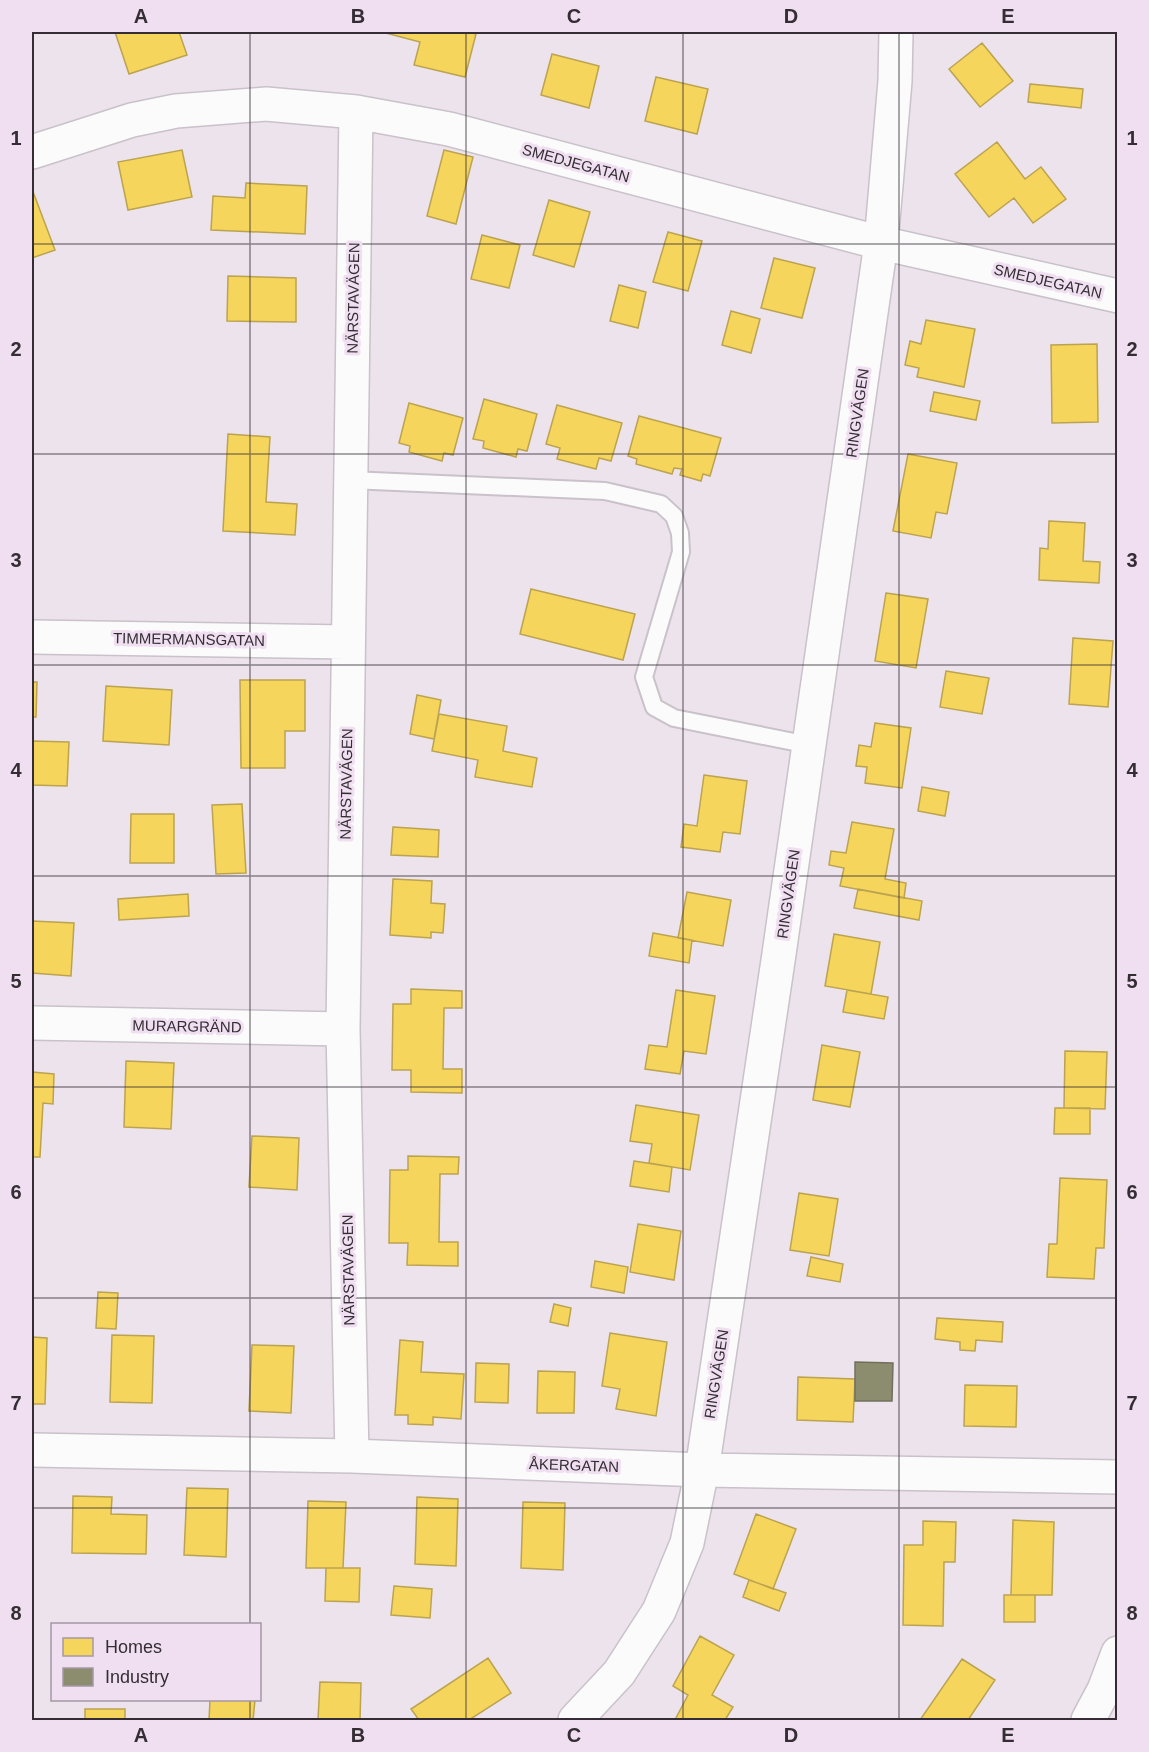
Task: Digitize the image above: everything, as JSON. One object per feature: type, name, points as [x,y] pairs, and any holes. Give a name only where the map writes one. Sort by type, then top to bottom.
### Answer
[{"type":"street","name":"RINGVÄGEN","points":[[575,1720],[619,1673],[659,1611],[687,1542],[702,1470],[881,243],[895,81],[896,32]]},
{"type":"street","name":"SMEDJEGATAN","points":[[32,152],[132,120],[176,111],[266,104],[356,112],[449,129],[881,243],[1118,296]]},
{"type":"street","name":"NÄRSTAVÄGEN","points":[[352,1456],[343,1029],[356,112]]},
{"type":"street","name":"TIMMERMANSGATAN","points":[[32,637],[347,642]]},
{"type":"street","name":"MURARGRÄND","points":[[32,1023],[343,1029]]},
{"type":"street","name":"ÅKERGATAN","points":[[32,1450],[352,1456],[702,1470],[1118,1477]]},
{"type":"street","points":[[1088,1720],[1104,1690],[1118,1653]]},
{"type":"lane","points":[[350,480],[605,491],[661,504],[674,516],[680,533],[681,552],[644,677],[654,707],[674,718],[809,745]]},
{"type":"building: Homes","points":[[115,32],[179,32],[187,55],[129,74]]},
{"type":"building: Homes","points":[[382,32],[467,32],[476,34],[465,77],[414,65],[420,42]]},
{"type":"building: Homes","points":[[982,43],[1013,81],[980,107],[949,69]]},
{"type":"building: Homes","points":[[552,54],[599,66],[589,108],[541,95]]},
{"type":"building: Homes","points":[[656,77],[708,89],[697,134],[645,121]]},
{"type":"building: Homes","points":[[1030,84],[1083,89],[1081,108],[1028,102]]},
{"type":"building: Homes","points":[[997,142],[1025,179],[1041,167],[1066,199],[1033,223],[1014,198],[989,217],[955,174]]},
{"type":"building: Homes","points":[[182,150],[192,197],[128,210],[118,162]]},
{"type":"building: Homes","points":[[444,150],[473,157],[456,224],[427,216]]},
{"type":"building: Homes","points":[[246,183],[307,186],[305,234],[211,230],[213,196],[245,198]]},
{"type":"building: Homes","points":[[32,189],[55,250],[32,258]]},
{"type":"building: Homes","points":[[549,200],[590,212],[574,267],[533,255]]},
{"type":"building: Homes","points":[[668,232],[702,241],[688,291],[653,282]]},
{"type":"building: Homes","points":[[482,235],[520,245],[509,288],[471,279]]},
{"type":"building: Homes","points":[[774,258],[815,268],[802,318],[761,308]]},
{"type":"building: Homes","points":[[228,276],[296,278],[296,322],[227,321]]},
{"type":"building: Homes","points":[[619,285],[646,292],[638,328],[610,321]]},
{"type":"building: Homes","points":[[731,311],[760,319],[751,353],[722,345]]},
{"type":"building: Homes","points":[[926,320],[975,329],[964,387],[917,377],[919,368],[905,365],[910,341],[921,344]]},
{"type":"building: Homes","points":[[1097,344],[1098,422],[1052,423],[1051,345]]},
{"type":"building: Homes","points":[[934,392],[980,401],[976,420],[930,411]]},
{"type":"building: Homes","points":[[484,399],[537,414],[527,451],[518,449],[516,457],[483,448],[484,441],[473,439]]},
{"type":"building: Homes","points":[[409,403],[463,418],[453,455],[444,453],[442,461],[409,452],[410,446],[399,443]]},
{"type":"building: Homes","points":[[557,405],[622,423],[611,461],[599,458],[596,469],[557,459],[560,448],[546,444]]},
{"type":"building: Homes","points":[[639,416],[721,438],[710,476],[703,474],[701,481],[680,475],[682,469],[674,468],[672,474],[636,464],[637,459],[628,456]]},
{"type":"building: Homes","points":[[228,434],[270,437],[266,502],[297,504],[295,535],[223,531]]},
{"type":"building: Homes","points":[[908,454],[957,463],[947,514],[936,512],[931,538],[893,531]]},
{"type":"building: Homes","points":[[1049,521],[1085,523],[1083,561],[1100,562],[1099,583],[1039,580],[1040,548],[1048,549]]},
{"type":"building: Homes","points":[[531,589],[635,614],[623,660],[520,634]]},
{"type":"building: Homes","points":[[886,593],[928,599],[916,668],[875,661]]},
{"type":"building: Homes","points":[[1073,638],[1113,641],[1108,707],[1069,704]]},
{"type":"building: Homes","points":[[946,671],[989,678],[982,714],[940,707]]},
{"type":"building: Homes","points":[[240,680],[305,680],[305,731],[285,731],[285,768],[241,768]]},
{"type":"building: Homes","points":[[32,682],[37,682],[36,717],[32,717]]},
{"type":"building: Homes","points":[[106,686],[172,690],[169,745],[103,741]]},
{"type":"building: Homes","points":[[417,695],[441,700],[434,739],[410,734]]},
{"type":"building: Homes","points":[[439,714],[507,726],[503,751],[537,758],[532,787],[475,777],[478,760],[432,751]]},
{"type":"building: Homes","points":[[875,723],[911,728],[902,788],[865,783],[867,767],[856,766],[859,745],[871,747]]},
{"type":"building: Homes","points":[[32,741],[69,742],[67,786],[32,785]]},
{"type":"building: Homes","points":[[704,775],[747,781],[740,834],[723,832],[720,852],[681,847],[684,824],[697,826]]},
{"type":"building: Homes","points":[[922,787],[949,792],[945,816],[918,811]]},
{"type":"building: Homes","points":[[242,804],[246,873],[216,874],[212,805]]},
{"type":"building: Homes","points":[[131,814],[174,814],[174,863],[130,863]]},
{"type":"building: Homes","points":[[852,822],[894,829],[885,879],[906,883],[904,898],[840,886],[844,868],[829,865],[831,851],[846,853]]},
{"type":"building: Homes","points":[[393,827],[439,830],[438,857],[391,855]]},
{"type":"building: Homes","points":[[393,879],[432,881],[431,903],[445,904],[443,933],[431,932],[431,938],[390,935]]},
{"type":"building: Homes","points":[[858,889],[922,901],[919,920],[854,908]]},
{"type":"building: Homes","points":[[687,892],[731,900],[723,946],[678,938]]},
{"type":"building: Homes","points":[[188,894],[189,916],[119,920],[118,899]]},
{"type":"building: Homes","points":[[32,921],[74,923],[71,976],[32,973]]},
{"type":"building: Homes","points":[[653,933],[692,940],[689,963],[649,956]]},
{"type":"building: Homes","points":[[834,934],[880,942],[871,994],[825,986]]},
{"type":"building: Homes","points":[[411,989],[462,991],[462,1008],[444,1008],[443,1069],[462,1069],[462,1093],[411,1092],[411,1070],[392,1070],[393,1004],[411,1004]]},
{"type":"building: Homes","points":[[676,990],[715,996],[706,1054],[684,1051],[680,1074],[645,1069],[649,1045],[667,1047]]},
{"type":"building: Homes","points":[[847,990],[888,997],[884,1019],[843,1012]]},
{"type":"building: Homes","points":[[822,1045],[860,1052],[850,1107],[813,1100]]},
{"type":"building: Homes","points":[[1065,1051],[1107,1052],[1105,1109],[1064,1108]]},
{"type":"building: Homes","points":[[126,1061],[174,1063],[171,1129],[124,1127]]},
{"type":"building: Homes","points":[[32,1072],[54,1074],[53,1104],[43,1103],[40,1157],[32,1157]]},
{"type":"building: Homes","points":[[636,1105],[699,1115],[690,1170],[649,1163],[652,1144],[630,1141]]},
{"type":"building: Homes","points":[[1055,1108],[1090,1108],[1090,1134],[1054,1134]]},
{"type":"building: Homes","points":[[252,1136],[299,1138],[297,1190],[249,1187]]},
{"type":"building: Homes","points":[[408,1156],[459,1157],[458,1174],[440,1174],[439,1242],[458,1242],[458,1266],[407,1265],[408,1243],[389,1243],[390,1170],[408,1170]]},
{"type":"building: Homes","points":[[634,1161],[672,1167],[669,1192],[630,1186]]},
{"type":"building: Homes","points":[[1060,1178],[1107,1180],[1104,1248],[1096,1248],[1094,1279],[1047,1277],[1049,1244],[1057,1244]]},
{"type":"building: Homes","points":[[799,1193],[838,1199],[829,1256],[790,1250]]},
{"type":"building: Homes","points":[[638,1224],[681,1231],[674,1280],[630,1272]]},
{"type":"building: Homes","points":[[811,1257],[843,1264],[840,1282],[807,1276]]},
{"type":"building: Homes","points":[[595,1261],[628,1267],[624,1293],[591,1287]]},
{"type":"building: Homes","points":[[98,1292],[118,1293],[116,1329],[96,1328]]},
{"type":"building: Homes","points":[[554,1304],[571,1308],[568,1326],[550,1322]]},
{"type":"building: Homes","points":[[937,1318],[1003,1322],[1002,1342],[976,1340],[975,1351],[960,1350],[960,1342],[935,1339]]},
{"type":"building: Homes","points":[[610,1333],[667,1342],[656,1416],[616,1409],[620,1389],[602,1386]]},
{"type":"building: Homes","points":[[112,1335],[154,1336],[152,1403],[110,1402]]},
{"type":"building: Homes","points":[[32,1337],[47,1338],[45,1404],[32,1404]]},
{"type":"building: Homes","points":[[400,1340],[423,1342],[421,1372],[464,1374],[461,1419],[433,1417],[433,1425],[408,1424],[408,1415],[395,1415]]},
{"type":"building: Homes","points":[[252,1345],[294,1346],[291,1413],[249,1411]]},
{"type":"building: Homes","points":[[476,1363],[509,1364],[508,1403],[475,1402]]},
{"type":"building: Homes","points":[[538,1371],[575,1372],[574,1413],[537,1413]]},
{"type":"building: Homes","points":[[798,1377],[855,1379],[853,1422],[797,1420]]},
{"type":"building: Homes","points":[[965,1385],[1017,1386],[1016,1427],[964,1426]]},
{"type":"building: Homes","points":[[187,1488],[228,1489],[226,1557],[184,1555]]},
{"type":"building: Homes","points":[[73,1496],[112,1497],[111,1514],[147,1515],[146,1554],[72,1553]]},
{"type":"building: Homes","points":[[417,1497],[458,1499],[456,1566],[415,1564]]},
{"type":"building: Homes","points":[[308,1501],[346,1502],[343,1568],[306,1568]]},
{"type":"building: Homes","points":[[523,1502],[565,1503],[563,1570],[521,1568]]},
{"type":"building: Homes","points":[[756,1514],[796,1529],[773,1589],[734,1574]]},
{"type":"building: Homes","points":[[1013,1520],[1054,1522],[1052,1595],[1011,1595]]},
{"type":"building: Homes","points":[[923,1521],[956,1522],[955,1562],[944,1562],[943,1626],[903,1625],[904,1545],[923,1545]]},
{"type":"building: Homes","points":[[326,1568],[360,1568],[359,1602],[325,1601]]},
{"type":"building: Homes","points":[[749,1580],[786,1593],[779,1611],[743,1597]]},
{"type":"building: Homes","points":[[394,1586],[432,1589],[430,1618],[391,1615]]},
{"type":"building: Homes","points":[[1004,1595],[1035,1595],[1035,1622],[1004,1622]]},
{"type":"building: Homes","points":[[700,1636],[734,1655],[712,1695],[733,1707],[725,1720],[680,1720],[676,1718],[688,1695],[673,1686]]},
{"type":"building: Homes","points":[[488,1658],[511,1693],[469,1720],[419,1720],[411,1709]]},
{"type":"building: Homes","points":[[962,1659],[995,1680],[968,1720],[920,1720]]},
{"type":"building: Homes","points":[[320,1682],[361,1683],[360,1720],[318,1720]]},
{"type":"building: Homes","points":[[210,1701],[255,1701],[253,1720],[209,1720]]},
{"type":"building: Homes","points":[[85,1709],[125,1709],[125,1720],[85,1720]]},
{"type":"building: Industry","points":[[855,1362],[893,1363],[892,1401],[855,1401]]}]
